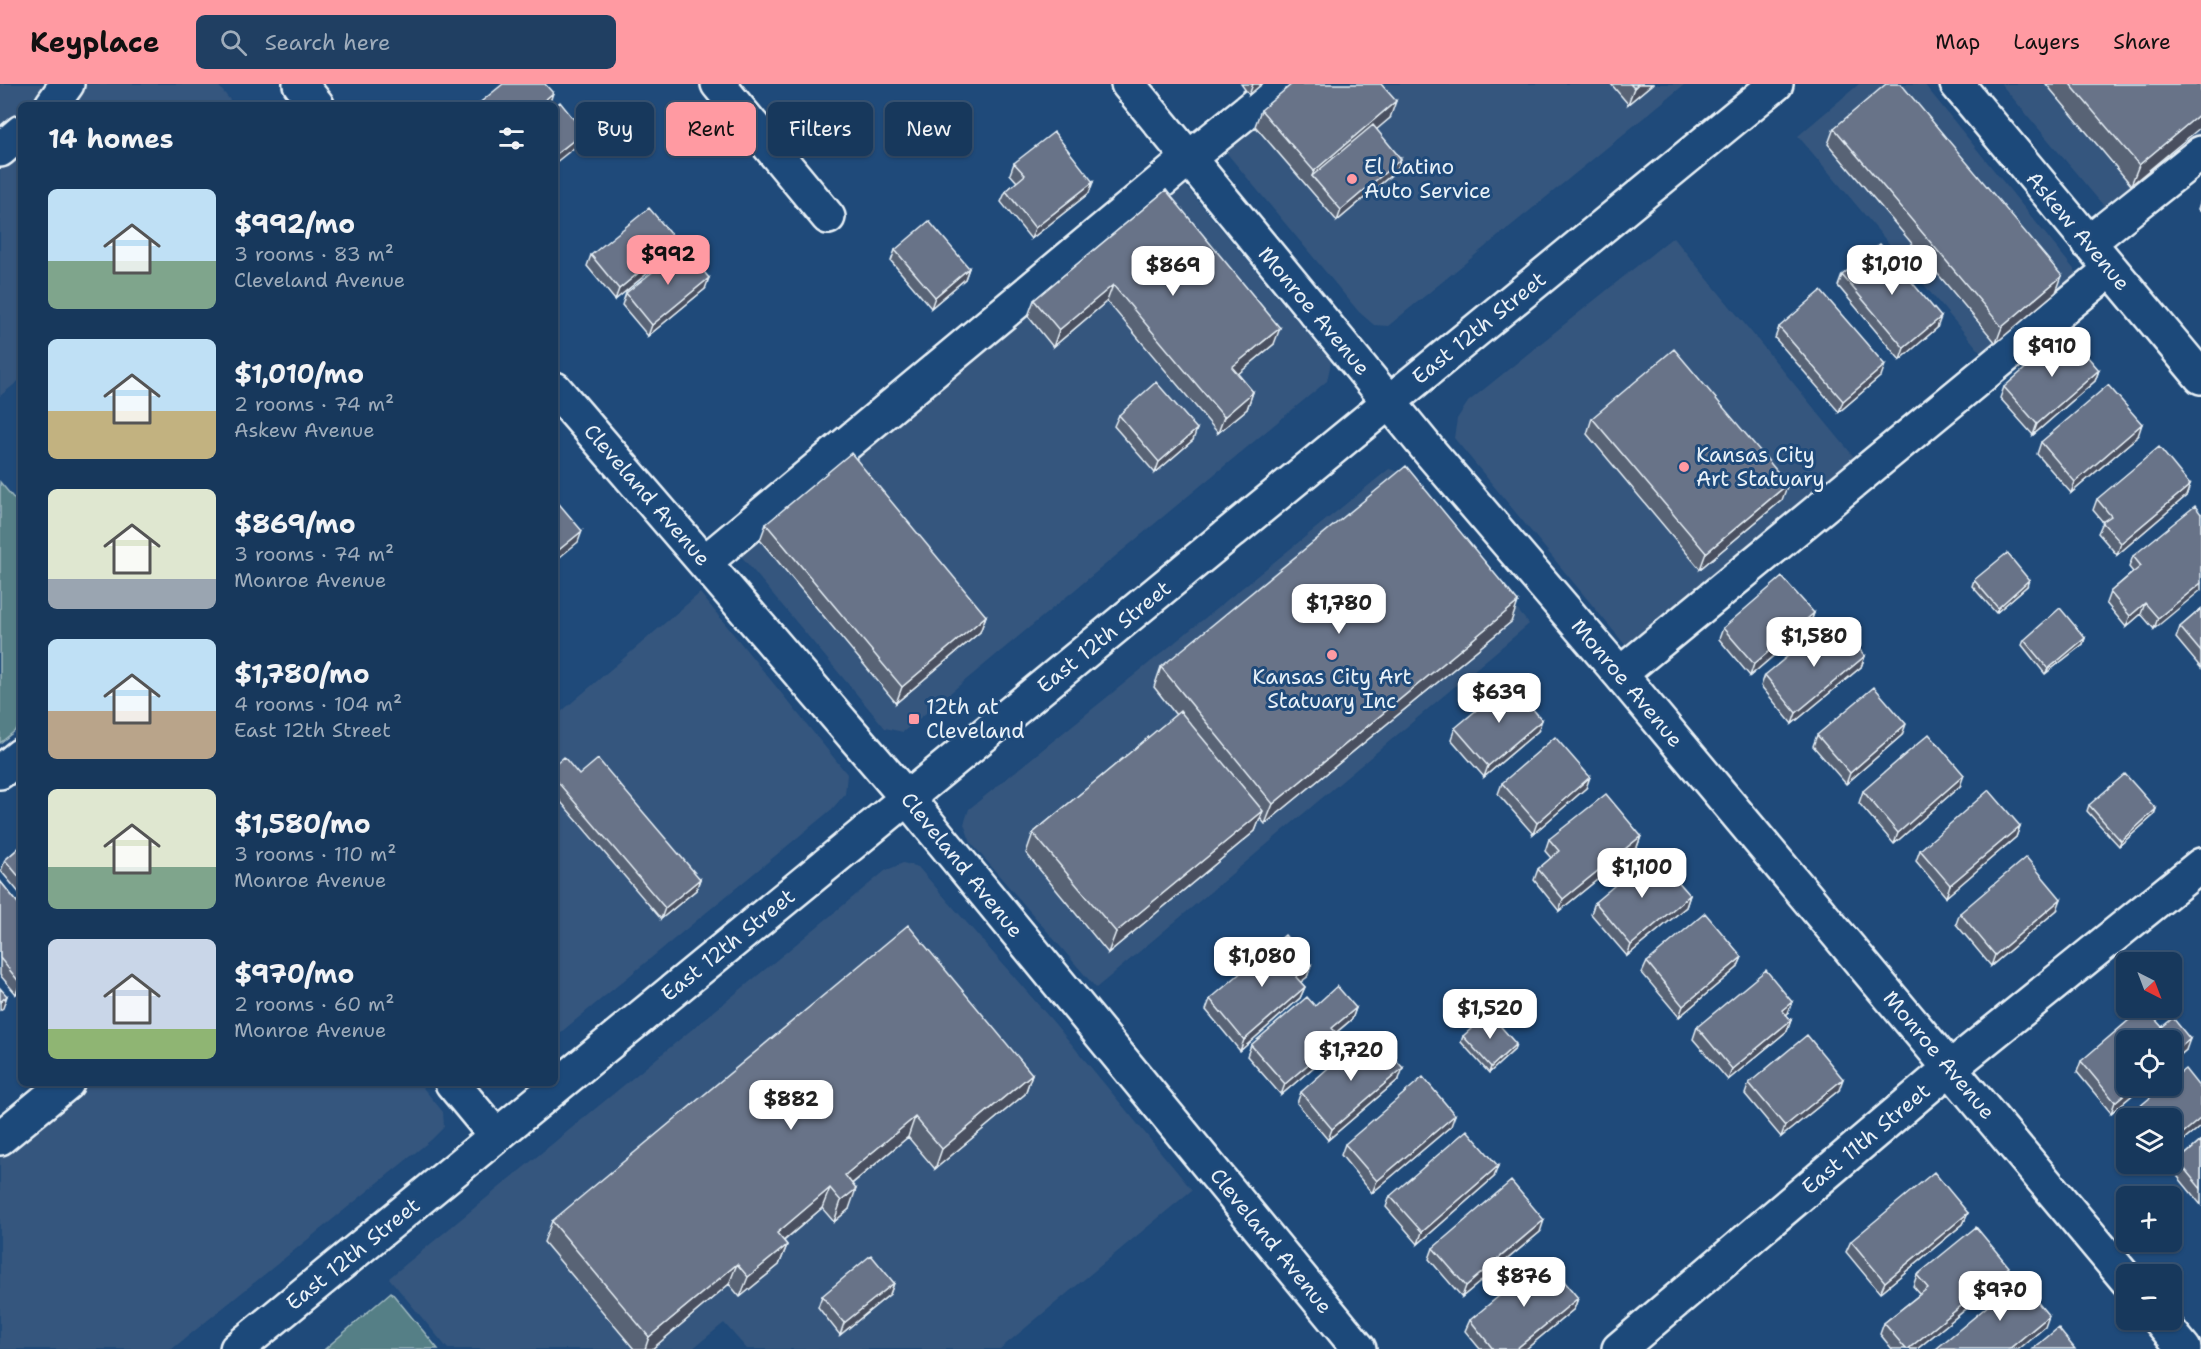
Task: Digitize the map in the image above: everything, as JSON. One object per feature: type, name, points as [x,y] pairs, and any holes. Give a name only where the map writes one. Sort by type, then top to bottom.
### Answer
[{"type":"street","points":[[54,102],[67,84]]},
{"type":"street","points":[[300,84],[315,102]]},
{"type":"street","points":[[718,84],[828,217]]},
{"type":"street","name":"Monroe Avenue","points":[[1128,84],[1390,402],[2116,1267]]},
{"type":"street","points":[[705,562],[1189,158],[1281,84]]},
{"type":"street","name":"East 12th Street","points":[[558,1085],[1776,84]]},
{"type":"street","name":"Askew Avenue","points":[[1957,84],[2201,377]]},
{"type":"street","points":[[0,150],[18,135]]},
{"type":"street","points":[[2088,243],[2201,153]]},
{"type":"street","points":[[1620,674],[2110,270]]},
{"type":"street","name":"Cleveland Avenue","points":[[558,392],[908,798],[1359,1349]]},
{"type":"street","points":[[0,772],[18,757]]},
{"type":"street","name":"East 11th Street","points":[[1619,1349],[1950,1068],[2201,865]]},
{"type":"street","points":[[0,1138],[63,1086]]},
{"type":"street","points":[[454,1086],[496,1136]]},
{"type":"street","name":"East 12th Street","points":[[237,1349],[557,1086]]},
{"type":"street","points":[[2168,1330],[2184,1349]]},
{"type":"shaded area","points":[[0,84],[217,84],[232,102],[18,102],[18,381],[0,396]]},
{"type":"shaded area","points":[[1296,84],[1685,84],[1388,326],[1374,325],[1359,312],[1220,145]]},
{"type":"shaded area","points":[[1859,84],[1924,84],[2081,278],[1984,356],[1798,136]]},
{"type":"shaded area","points":[[2001,84],[2201,84],[2201,137],[2108,211]]},
{"type":"shaded area","points":[[1180,179],[1331,362],[1327,381],[903,732],[885,728],[736,550]]},
{"type":"shaded area","points":[[1673,237],[1859,463],[1631,652],[1454,438],[1457,419],[1468,402]]},
{"type":"shaded area","points":[[1389,469],[1404,473],[1529,624],[1096,988],[971,843],[964,824],[969,809]]},
{"type":"shaded area","points":[[700,593],[847,774],[845,794],[832,809],[558,1035],[558,714]]},
{"type":"shaded area","points":[[903,863],[918,867],[1055,1024],[1192,1190],[1000,1349],[747,1349],[724,1323],[692,1349],[448,1349],[389,1278],[885,871]]},
{"type":"shaded area","points":[[81,1086],[421,1086],[443,1112],[444,1127],[431,1140],[172,1349],[0,1349],[0,1153]]},
{"type":"green space","points":[[0,482],[18,503],[18,728],[0,743]]},
{"type":"green space","points":[[391,1292],[438,1349],[325,1349]]},
{"type":"building","points":[[503,84],[545,84],[553,93],[542,102],[481,102]]},
{"type":"building","points":[[1292,84],[1381,84],[1396,101],[1314,171],[1261,110]]},
{"type":"building","points":[[1886,84],[1901,84],[2062,276],[2002,327],[1834,128]]},
{"type":"building","points":[[2070,84],[2201,84],[2201,113],[2139,165]]},
{"type":"building","points":[[560,102],[576,122],[576,138],[558,153],[558,104]]},
{"type":"building","name":"El Latino Auto Service","points":[[1373,125],[1401,159],[1341,210],[1312,176]]},
{"type":"building","points":[[1054,132],[1093,182],[1035,228],[1006,191],[1025,175],[1014,163]]},
{"type":"building","points":[[1166,190],[1280,328],[1232,367],[1253,392],[1224,417],[1113,285],[1059,330],[1034,300]]},
{"type":"building","points":[[649,208],[677,241],[619,289],[591,255]]},
{"type":"building","points":[[929,221],[969,268],[935,297],[895,250]]},
{"type":"building","points":[[1880,244],[1941,317],[1904,348],[1842,275]]},
{"type":"building","points":[[684,247],[709,278],[652,325],[626,293]]},
{"type":"building","points":[[1821,291],[1885,365],[1843,401],[1779,327]]},
{"type":"building","points":[[2066,332],[2099,370],[2037,424],[2004,387]]},
{"type":"building","name":"Kansas City Art Statuary","points":[[1674,349],[1788,484],[1706,553],[1592,418]]},
{"type":"building","points":[[1156,382],[1197,429],[1159,462],[1119,415]]},
{"type":"building","points":[[2108,385],[2142,424],[2075,482],[2041,442]]},
{"type":"building","points":[[2159,447],[2190,485],[2121,543],[2102,522],[2111,516],[2097,499]]},
{"type":"building","points":[[851,453],[986,616],[902,687],[766,524]]},
{"type":"building","name":"Kansas City Art Statuary Inc","points":[[1406,466],[1518,602],[1273,804],[1161,667]]},
{"type":"building","points":[[558,503],[582,531],[558,551]]},
{"type":"building","points":[[2195,506],[2201,514],[2201,583],[2158,618],[2145,603],[2130,616],[2110,592],[2141,566],[2133,556]]},
{"type":"building","points":[[2007,553],[2029,580],[1998,608],[1974,580]]},
{"type":"building","points":[[1782,577],[1814,613],[1754,664],[1723,628]]},
{"type":"building","points":[[2060,608],[2085,638],[2048,669],[2024,640]]},
{"type":"building","points":[[2201,609],[2201,652],[2180,627]]},
{"type":"building","points":[[1822,628],[1832,640],[1843,630],[1865,656],[1796,713],[1765,675]]},
{"type":"building","points":[[1510,682],[1542,720],[1488,766],[1455,728]]},
{"type":"building","points":[[1874,687],[1906,724],[1850,773],[1817,735]]},
{"type":"building","points":[[1180,711],[1263,811],[1116,932],[1033,833]]},
{"type":"building","points":[[1929,734],[1964,775],[1898,833],[1863,791]]},
{"type":"building","points":[[1555,737],[1590,777],[1537,823],[1502,783]]},
{"type":"building","points":[[564,757],[579,775],[598,759],[700,879],[665,908],[558,783],[558,762]]},
{"type":"building","points":[[2125,774],[2156,809],[2121,841],[2089,805]]},
{"type":"building","points":[[1989,790],[2020,826],[1950,885],[1920,850]]},
{"type":"building","points":[[1606,794],[1641,836],[1563,899],[1538,869],[1559,851],[1549,839]]},
{"type":"building","points":[[18,849],[18,875],[5,860]]},
{"type":"building","points":[[1653,853],[1690,895],[1631,945],[1595,902]]},
{"type":"building","points":[[2026,857],[2061,899],[1995,955],[1960,913]]},
{"type":"building","points":[[0,881],[18,903],[18,980],[0,958]]},
{"type":"building","points":[[1705,913],[1742,957],[1683,1006],[1647,962]]},
{"type":"building","points":[[908,925],[1032,1074],[942,1149],[915,1117],[845,1175],[856,1189],[841,1201],[830,1188],[777,1233],[787,1245],[748,1277],[737,1264],[649,1337],[552,1221]]},
{"type":"building","points":[[1285,935],[1311,965],[1296,977],[1305,987],[1244,1040],[1210,999]]},
{"type":"building","points":[[1766,970],[1792,1002],[1782,1010],[1791,1020],[1732,1069],[1697,1027]]},
{"type":"building","points":[[1337,986],[1356,1008],[1332,1028],[1340,1037],[1285,1084],[1251,1045],[1307,997],[1315,1006]]},
{"type":"building","points":[[0,988],[7,996],[0,1002]]},
{"type":"building","points":[[1489,1013],[1516,1044],[1491,1067],[1463,1036]]},
{"type":"building","points":[[2131,1018],[2154,1018],[2162,1027],[2173,1018],[2190,1039],[2182,1046],[2182,1030],[2117,1030]]},
{"type":"building","points":[[2116,1031],[2116,1096],[2122,1096],[2115,1102],[2081,1061]]},
{"type":"building","points":[[1807,1035],[1843,1079],[1785,1126],[1749,1083]]},
{"type":"building","points":[[1361,1039],[1373,1054],[1383,1045],[1403,1068],[1332,1129],[1301,1092]]},
{"type":"building","points":[[2185,1069],[2201,1089],[2201,1118],[2182,1134],[2182,1108],[2139,1107],[2152,1096],[2182,1096],[2182,1071]]},
{"type":"building","points":[[1423,1077],[1455,1115],[1377,1181],[1345,1144]]},
{"type":"building","points":[[1467,1130],[1498,1166],[1422,1232],[1390,1196]]},
{"type":"building","points":[[2201,1141],[2201,1189],[2182,1166],[2182,1158]]},
{"type":"building","points":[[1934,1172],[1968,1213],[1885,1282],[1851,1241]]},
{"type":"building","points":[[1511,1181],[1544,1220],[1466,1286],[1433,1248]]},
{"type":"building","points":[[1976,1227],[2009,1267],[1906,1349],[1884,1323],[1928,1288],[1917,1275]]},
{"type":"building","points":[[871,1255],[894,1283],[844,1323],[822,1296]]},
{"type":"building","points":[[1545,1258],[1578,1298],[1516,1349],[1493,1349],[1470,1320]]},
{"type":"building","points":[[2019,1280],[2049,1316],[2009,1349],[1936,1349]]},
{"type":"building","points":[[2058,1328],[2075,1349],[2033,1349]]},
{"type":"place","name":"El Latino Auto Service","points":[[1352,179]]},
{"type":"place","name":"Kansas City Art Statuary","points":[[1684,467]]},
{"type":"place","name":"Kansas City Art Statuary Inc","points":[[1332,655]]},
{"type":"place","name":"12th at Cleveland","points":[[914,719]]}]
